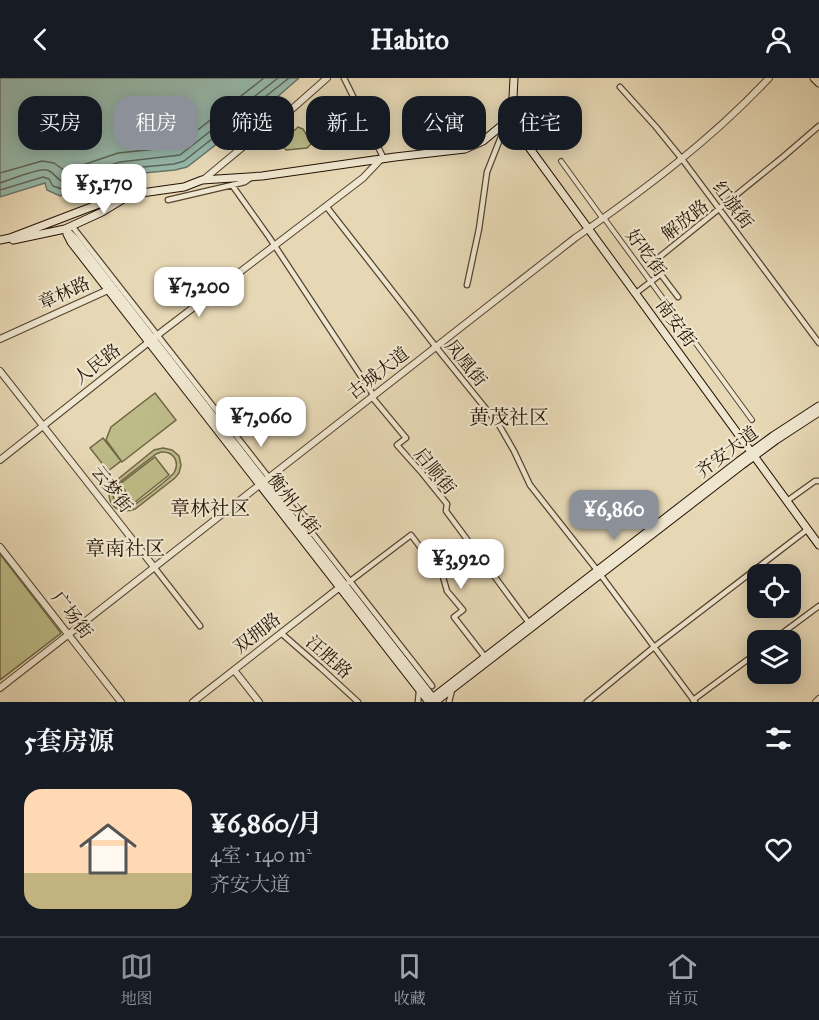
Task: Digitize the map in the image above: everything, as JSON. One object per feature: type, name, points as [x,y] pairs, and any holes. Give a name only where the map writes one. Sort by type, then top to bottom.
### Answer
[{"type":"main road","points":[[512,96],[514,78]]},
{"type":"main road","points":[[814,78],[819,84]]},
{"type":"main road","points":[[0,241],[109,200],[129,195],[184,187],[202,180],[252,177],[465,149],[483,141],[498,128]]},
{"type":"main road","name":"南安街","points":[[531,150],[819,545]]},
{"type":"main road","points":[[0,241],[5,242],[68,227],[102,212],[129,195]]},
{"type":"main road","name":"衡州大街","points":[[68,227],[71,242],[108,290],[153,339]]},
{"type":"main road","name":"衡州大街","points":[[68,227],[432,701]]},
{"type":"main road","name":"齐安大道","points":[[432,701],[598,572],[819,406]]},
{"type":"main road","name":"齐安大道","points":[[753,454],[819,412]]},
{"type":"main road","name":"齐安大道","points":[[451,687],[484,657],[598,572]]},
{"type":"street","points":[[202,180],[292,109],[327,78]]},
{"type":"street","points":[[344,78],[383,159]]},
{"type":"street","name":"古城大道","points":[[0,688],[588,229],[663,175],[769,78]]},
{"type":"street","name":"红旗街","points":[[620,87],[682,159],[819,343]]},
{"type":"street","name":"解放路","points":[[661,274],[655,265],[658,258],[819,126]]},
{"type":"street","points":[[467,285],[487,172],[498,146]]},
{"type":"street","name":"人民路","points":[[0,460],[363,178],[383,159]]},
{"type":"street","name":"好吃街","points":[[561,161],[752,420]]},
{"type":"street","points":[[168,200],[245,182],[252,177]]},
{"type":"street","name":"启顺街","points":[[232,185],[275,245],[373,396],[406,438],[397,445],[447,504],[446,511],[529,623]]},
{"type":"street","name":"凤凰街","points":[[326,206],[499,425],[530,486],[598,572],[694,701]]},
{"type":"street","points":[[636,293],[661,274],[678,297]]},
{"type":"street","name":"章林路","points":[[0,339],[108,290]]},
{"type":"street","points":[[153,339],[345,585],[432,686]]},
{"type":"street","name":"云梦街","points":[[0,371],[200,626]]},
{"type":"street","points":[[787,501],[815,481],[819,481]]},
{"type":"street","points":[[587,702],[654,647],[807,529]]},
{"type":"street","name":"双拥路","points":[[193,702],[411,535],[443,578],[447,591],[463,610],[453,617],[484,657]]},
{"type":"street","name":"广场街","points":[[0,548],[121,702]]},
{"type":"street","points":[[787,630],[819,606]]},
{"type":"street","name":"汪胜路","points":[[281,633],[358,702]]},
{"type":"street","points":[[694,701],[747,660]]},
{"type":"street","points":[[234,670],[259,702]]},
{"type":"street","points":[[418,702],[419,685],[451,687],[449,702]]},
{"type":"shaded area","points":[[298,127],[303,129],[306,134],[306,148],[294,149],[294,131]]},
{"type":"shaded area","points":[[155,393],[176,420],[122,462],[106,440],[111,427]]},
{"type":"shaded area","points":[[103,438],[121,461],[108,471],[90,448]]},
{"type":"shaded area","points":[[163,448],[172,450],[179,456],[181,465],[179,473],[135,509],[123,511],[117,509],[113,506],[109,496],[112,484],[154,450]],"holes":[[[166,452],[175,458],[174,473],[137,503],[127,508],[118,505],[113,496],[116,485],[156,454]]]},
{"type":"shaded area","points":[[155,457],[169,475],[134,503],[120,484]]},
{"type":"shaded area","points":[[0,554],[61,633],[0,680]]},
{"type":"water","points":[[0,78],[299,78],[278,96],[210,96],[210,149],[187,167],[123,175],[60,196],[47,190],[45,183],[0,197]]},
{"type":"district","name":"黄茂社区","points":[[509,417]]},
{"type":"district","name":"章林社区","points":[[210,508]]},
{"type":"district","name":"章南社区","points":[[125,548]]}]
